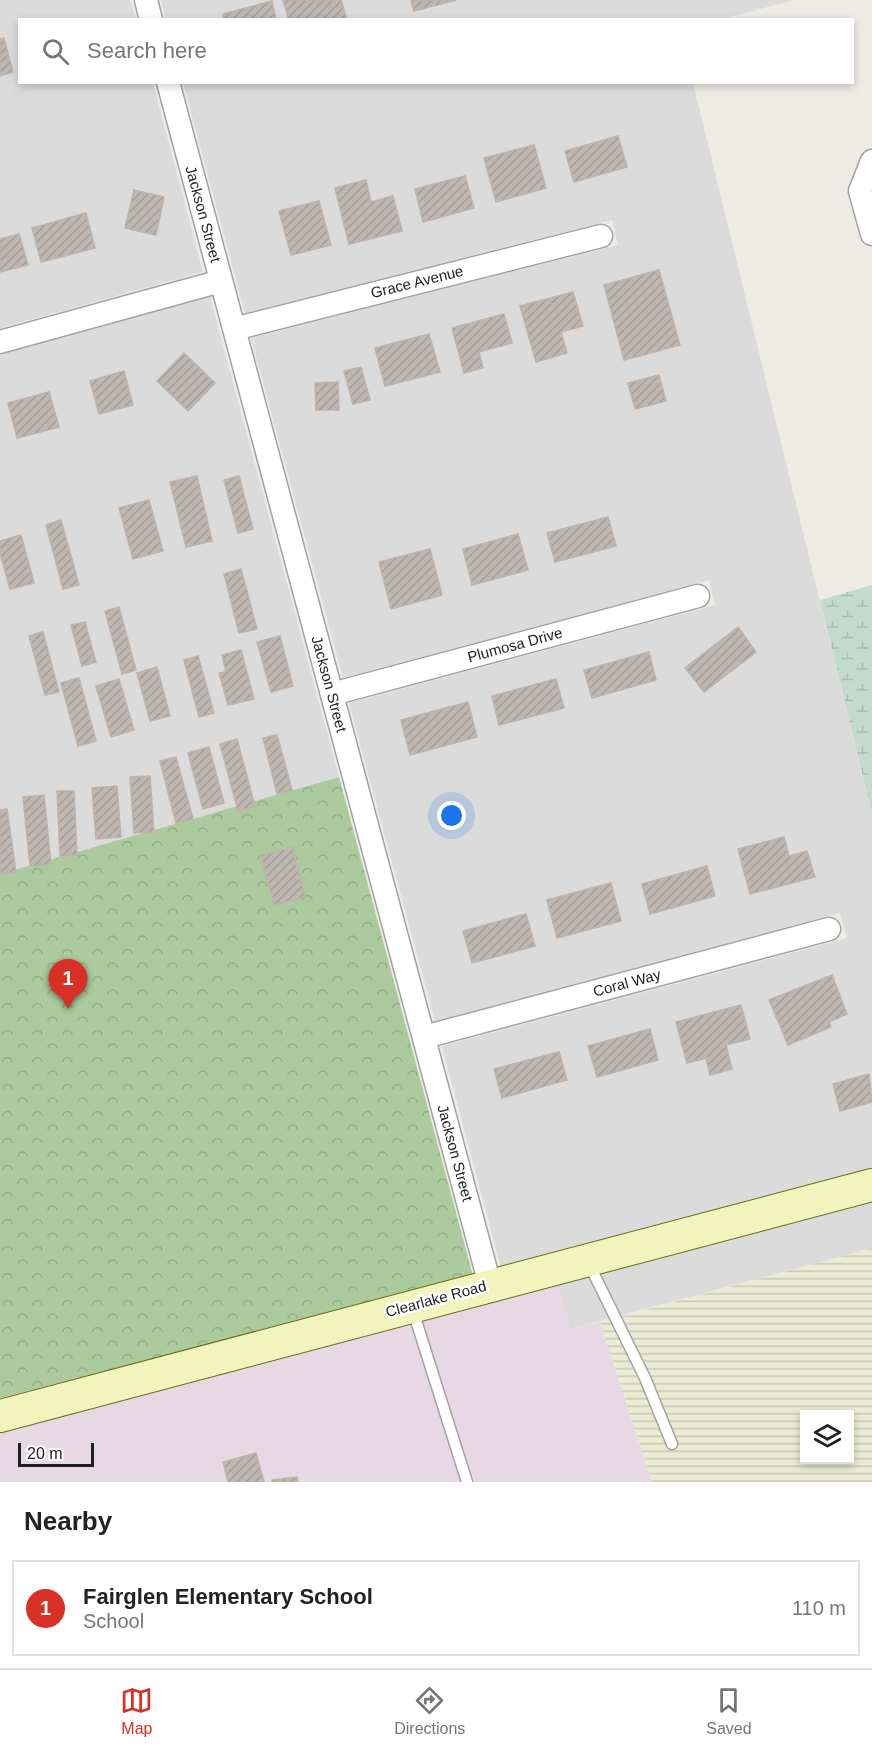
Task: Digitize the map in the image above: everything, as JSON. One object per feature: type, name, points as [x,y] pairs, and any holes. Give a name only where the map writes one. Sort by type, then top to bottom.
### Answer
[{"type":"street","points":[[146,0],[150,18]]},
{"type":"street","name":"Jackson Street","points":[[169,84],[490,1285]]},
{"type":"street","points":[[872,161],[860,191],[872,234]]},
{"type":"street","name":"Grace Avenue","points":[[234,329],[601,236]]},
{"type":"street","points":[[0,342],[221,281]]},
{"type":"street","name":"Plumosa Drive","points":[[332,694],[698,596]]},
{"type":"street","name":"Coral Way","points":[[424,1037],[829,929]]},
{"type":"street","name":"Clearlake Road","points":[[0,1416],[872,1185]]},
{"type":"lane","points":[[586,1260],[645,1378],[672,1444]]},
{"type":"lane","points":[[412,1306],[467,1482]]},
{"type":"shaded area","points":[[0,0],[130,0],[136,18],[18,18],[18,84],[153,84],[203,272],[0,328]]},
{"type":"shaded area","points":[[161,0],[794,0],[726,18],[166,18]]},
{"type":"shaded area","points":[[183,84],[693,84],[872,814],[872,1171],[501,1268],[442,1046],[847,938],[840,913],[435,1021],[349,703],[715,605],[709,580],[343,678],[251,338],[618,245],[612,220],[245,313]]},
{"type":"shaded area","points":[[210,297],[339,777],[0,874],[0,355]]},
{"type":"shaded area","points":[[872,1198],[872,1248],[570,1329],[556,1281]]},
{"type":"shaded area","points":[[556,1281],[570,1329],[600,1322],[652,1482],[0,1482],[0,1429]]},
{"type":"green space","points":[[872,585],[872,814],[820,600]]},
{"type":"green space","points":[[339,777],[473,1276],[0,1398],[0,874]]},
{"type":"green space","points":[[872,1248],[872,1482],[652,1482],[600,1322]]},
{"type":"building","points":[[283,0],[341,0],[346,18],[288,18]]},
{"type":"building","points":[[411,0],[456,0],[414,11]]},
{"type":"building","points":[[272,1],[276,18],[224,18],[223,14]]},
{"type":"building","points":[[4,38],[13,72],[0,76],[0,39]]},
{"type":"building","points":[[618,136],[627,167],[574,182],[565,151]]},
{"type":"building","points":[[534,145],[546,188],[496,202],[484,158]]},
{"type":"building","points":[[465,176],[474,208],[423,222],[415,189]]},
{"type":"building","points":[[366,180],[371,202],[393,196],[402,231],[349,244],[335,188]]},
{"type":"building","points":[[134,190],[164,197],[156,235],[125,228]]},
{"type":"building","points":[[319,201],[331,245],[291,255],[279,211]]},
{"type":"building","points":[[86,213],[95,248],[41,262],[32,228]]},
{"type":"building","points":[[19,234],[28,265],[0,272],[0,239]]},
{"type":"building","points":[[659,270],[680,345],[624,360],[604,285]]},
{"type":"building","points":[[573,292],[583,326],[561,332],[567,353],[536,362],[520,306]]},
{"type":"building","points":[[504,314],[512,343],[479,352],[483,368],[464,373],[452,328]]},
{"type":"building","points":[[429,334],[440,372],[385,386],[375,348]]},
{"type":"building","points":[[184,353],[215,383],[188,411],[157,381]]},
{"type":"building","points":[[361,367],[370,400],[353,404],[344,371]]},
{"type":"building","points":[[124,371],[133,405],[99,414],[90,381]]},
{"type":"building","points":[[659,375],[666,401],[635,409],[628,383]]},
{"type":"building","points":[[338,382],[339,410],[316,410],[315,383]]},
{"type":"building","points":[[49,392],[59,427],[17,438],[8,403]]},
{"type":"building","points":[[197,476],[212,541],[186,547],[170,482]]},
{"type":"building","points":[[239,476],[253,529],[238,533],[224,480]]},
{"type":"building","points":[[149,500],[163,551],[133,559],[119,508]]},
{"type":"building","points":[[608,517],[616,546],[555,562],[547,533]]},
{"type":"building","points":[[61,520],[79,585],[63,589],[46,525]]},
{"type":"building","points":[[518,534],[528,570],[472,585],[463,549]]},
{"type":"building","points":[[21,535],[34,583],[10,589],[0,553],[0,541]]},
{"type":"building","points":[[430,549],[442,595],[391,609],[379,562]]},
{"type":"building","points":[[241,569],[257,629],[239,633],[224,574]]},
{"type":"building","points":[[119,607],[136,670],[122,674],[105,611]]},
{"type":"building","points":[[85,622],[96,662],[82,666],[71,625]]},
{"type":"building","points":[[738,627],[756,652],[704,692],[685,668]]},
{"type":"building","points":[[43,632],[59,692],[45,695],[29,636]]},
{"type":"building","points":[[280,636],[293,686],[271,692],[257,642]]},
{"type":"building","points":[[241,650],[254,699],[228,705],[219,673],[226,672],[222,655]]},
{"type":"building","points":[[649,652],[656,680],[592,698],[584,670]]},
{"type":"building","points":[[198,656],[214,713],[199,717],[184,660]]},
{"type":"building","points":[[157,667],[170,716],[150,721],[137,673]]},
{"type":"building","points":[[79,678],[96,741],[78,746],[61,683]]},
{"type":"building","points":[[119,679],[134,730],[111,737],[96,686]]},
{"type":"building","points":[[556,679],[564,708],[499,725],[492,696]]},
{"type":"building","points":[[468,702],[477,737],[410,755],[401,720]]},
{"type":"building","points":[[277,735],[292,790],[277,794],[263,738]]},
{"type":"building","points":[[237,739],[255,806],[238,811],[220,744]]},
{"type":"building","points":[[209,747],[224,803],[203,809],[188,753]]},
{"type":"building","points":[[176,757],[193,819],[176,823],[160,761]]},
{"type":"building","points":[[150,776],[154,832],[134,833],[130,777]]},
{"type":"building","points":[[117,786],[121,837],[96,839],[92,788]]},
{"type":"building","points":[[57,791],[74,791],[77,855],[60,856]]},
{"type":"building","points":[[44,795],[51,864],[30,866],[23,797]]},
{"type":"building","points":[[7,809],[16,872],[0,874],[0,810]]},
{"type":"building","points":[[784,837],[789,856],[807,851],[815,877],[750,894],[738,849]]},
{"type":"building","points":[[292,847],[305,897],[274,905],[261,856]]},
{"type":"building","points":[[707,866],[715,896],[650,914],[642,884]]},
{"type":"building","points":[[611,883],[621,921],[557,938],[547,900]]},
{"type":"building","points":[[526,914],[535,946],[472,963],[463,931]]},
{"type":"building","points":[[832,975],[847,1014],[829,1022],[831,1027],[788,1045],[769,1000]]},
{"type":"building","points":[[741,1005],[750,1039],[726,1045],[732,1069],[710,1075],[706,1058],[687,1063],[676,1022]]},
{"type":"building","points":[[650,1029],[658,1060],[597,1077],[588,1046]]},
{"type":"building","points":[[559,1052],[567,1080],[502,1098],[494,1069]]},
{"type":"building","points":[[869,1074],[872,1102],[840,1111],[833,1084]]},
{"type":"building","points":[[256,1453],[264,1482],[228,1482],[223,1462]]},
{"type":"building","points":[[297,1477],[298,1482],[272,1482],[272,1480]]},
{"type":"place","name":"Fairglen Elementary School","points":[[68,1009]]}]
